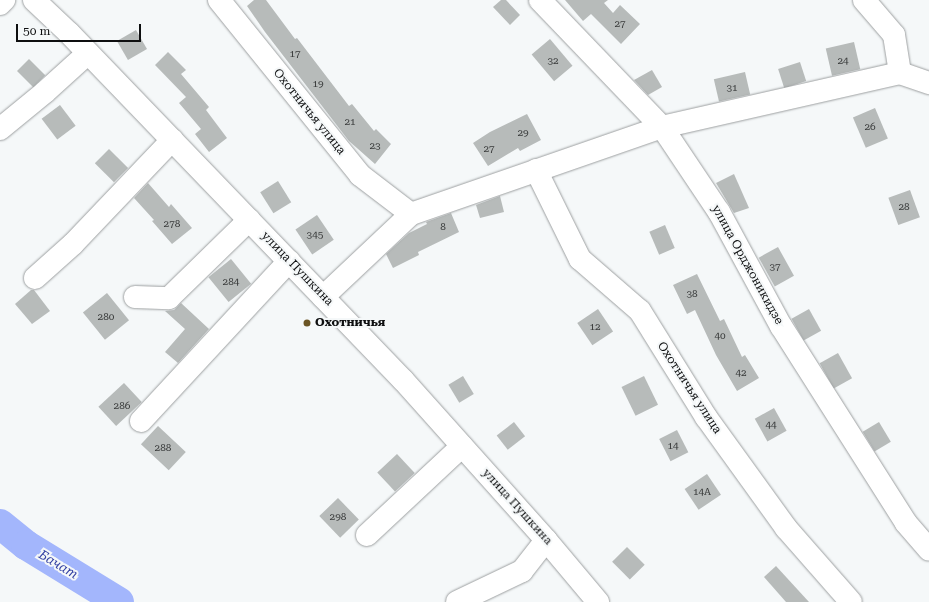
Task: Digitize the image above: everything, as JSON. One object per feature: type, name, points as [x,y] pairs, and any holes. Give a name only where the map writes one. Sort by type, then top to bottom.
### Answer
[{"type":"street","points":[[0,4],[4,0]]},
{"type":"street","name":"улица Пушкина","points":[[34,0],[88,53],[403,380],[546,540],[598,602]]},
{"type":"street","name":"Охотничья улица","points":[[219,0],[360,175],[411,214]]},
{"type":"street","name":"улица Орджоникидзе","points":[[540,0],[662,127],[719,212],[781,326],[906,523],[929,549]]},
{"type":"street","points":[[864,0],[894,35],[900,73]]},
{"type":"street","points":[[0,129],[45,92],[88,53]]},
{"type":"street","points":[[323,297],[411,214],[662,127],[900,73],[929,83]]},
{"type":"street","points":[[35,278],[73,244],[172,140]]},
{"type":"street","name":"Охотничья улица","points":[[536,170],[580,259],[640,311],[706,417],[777,516],[851,602]]},
{"type":"street","points":[[135,297],[169,298],[249,220]]},
{"type":"street","points":[[141,421],[288,261]]},
{"type":"street","points":[[367,535],[462,446]]},
{"type":"street","points":[[457,602],[522,571],[546,540]]},
{"type":"building","points":[[254,0],[266,0],[295,39],[297,38],[349,106],[352,104],[374,131],[376,129],[391,144],[375,164],[349,141],[265,32],[247,6]]},
{"type":"building","points":[[501,0],[506,0],[520,15],[510,25],[493,7]]},
{"type":"building","points":[[565,0],[608,0],[604,3],[613,13],[620,5],[640,24],[621,44],[591,14],[583,21]]},
{"type":"building","points":[[136,30],[147,49],[128,60],[117,41]]},
{"type":"building","points":[[550,39],[572,66],[554,81],[532,54]]},
{"type":"building","points":[[854,42],[860,69],[832,76],[826,49]]},
{"type":"building","points":[[168,52],[186,70],[181,74],[209,107],[206,110],[227,138],[209,152],[195,134],[201,129],[179,103],[186,97],[155,65]]},
{"type":"building","points":[[29,59],[45,75],[33,87],[17,71]]},
{"type":"building","points":[[800,62],[806,81],[784,88],[778,69]]},
{"type":"building","points":[[652,70],[662,87],[648,95],[634,80]]},
{"type":"building","points":[[745,72],[750,94],[719,102],[714,79]]},
{"type":"building","points":[[60,105],[76,126],[57,140],[42,119]]},
{"type":"building","points":[[875,108],[888,138],[866,148],[853,117]]},
{"type":"building","points":[[527,114],[541,140],[520,151],[518,148],[488,166],[473,143],[490,132]]},
{"type":"building","points":[[109,149],[128,168],[114,182],[95,163]]},
{"type":"building","points":[[734,174],[749,208],[734,213],[716,183]]},
{"type":"building","points":[[278,181],[291,202],[273,213],[260,192]]},
{"type":"building","points":[[148,183],[169,207],[171,204],[192,228],[172,244],[152,221],[154,220],[134,198]]},
{"type":"building","points":[[910,190],[920,217],[898,225],[888,198]]},
{"type":"building","points":[[500,196],[504,212],[480,218],[476,205]]},
{"type":"building","points":[[451,213],[459,232],[418,252],[419,255],[393,268],[386,254],[409,233],[427,224],[426,222]]},
{"type":"building","points":[[317,215],[334,240],[312,254],[295,230]]},
{"type":"building","points":[[665,225],[675,248],[659,255],[649,232]]},
{"type":"building","points":[[778,247],[794,276],[775,287],[759,258]]},
{"type":"building","points":[[231,259],[251,284],[229,302],[208,277]]},
{"type":"building","points":[[697,274],[720,321],[724,319],[742,357],[745,355],[759,378],[737,391],[716,355],[695,310],[687,314],[673,285]]},
{"type":"building","points":[[31,290],[34,290],[50,311],[32,324],[15,304]]},
{"type":"building","points":[[107,293],[129,320],[105,340],[83,313]]},
{"type":"building","points":[[181,303],[209,329],[178,363],[165,352],[185,329],[165,311],[174,310]]},
{"type":"building","points":[[598,309],[613,331],[592,345],[577,323]]},
{"type":"building","points":[[809,309],[821,331],[804,341],[792,319]]},
{"type":"building","points":[[838,353],[852,378],[834,389],[820,363]]},
{"type":"building","points":[[463,376],[474,394],[459,403],[448,385]]},
{"type":"building","points":[[644,376],[658,405],[636,416],[622,387]]},
{"type":"building","points":[[124,383],[142,402],[116,426],[98,407]]},
{"type":"building","points":[[774,408],[787,431],[767,441],[755,419]]},
{"type":"building","points":[[514,422],[525,436],[508,450],[497,436]]},
{"type":"building","points":[[879,422],[891,442],[875,452],[863,432]]},
{"type":"building","points":[[158,426],[186,452],[169,470],[141,444]]},
{"type":"building","points":[[677,430],[688,452],[671,461],[659,439]]},
{"type":"building","points":[[397,454],[415,473],[395,491],[377,472]]},
{"type":"building","points":[[707,474],[721,495],[699,510],[685,489]]},
{"type":"building","points":[[338,498],[359,520],[340,538],[319,516]]},
{"type":"building","points":[[627,547],[645,565],[630,580],[612,562]]},
{"type":"building","points":[[776,566],[809,602],[786,602],[764,577]]},
{"type":"waterway","name":"Бачат","points":[[0,524],[26,545],[119,602]]},
{"type":"place","name":"Охотничья","points":[[307,323]]}]
